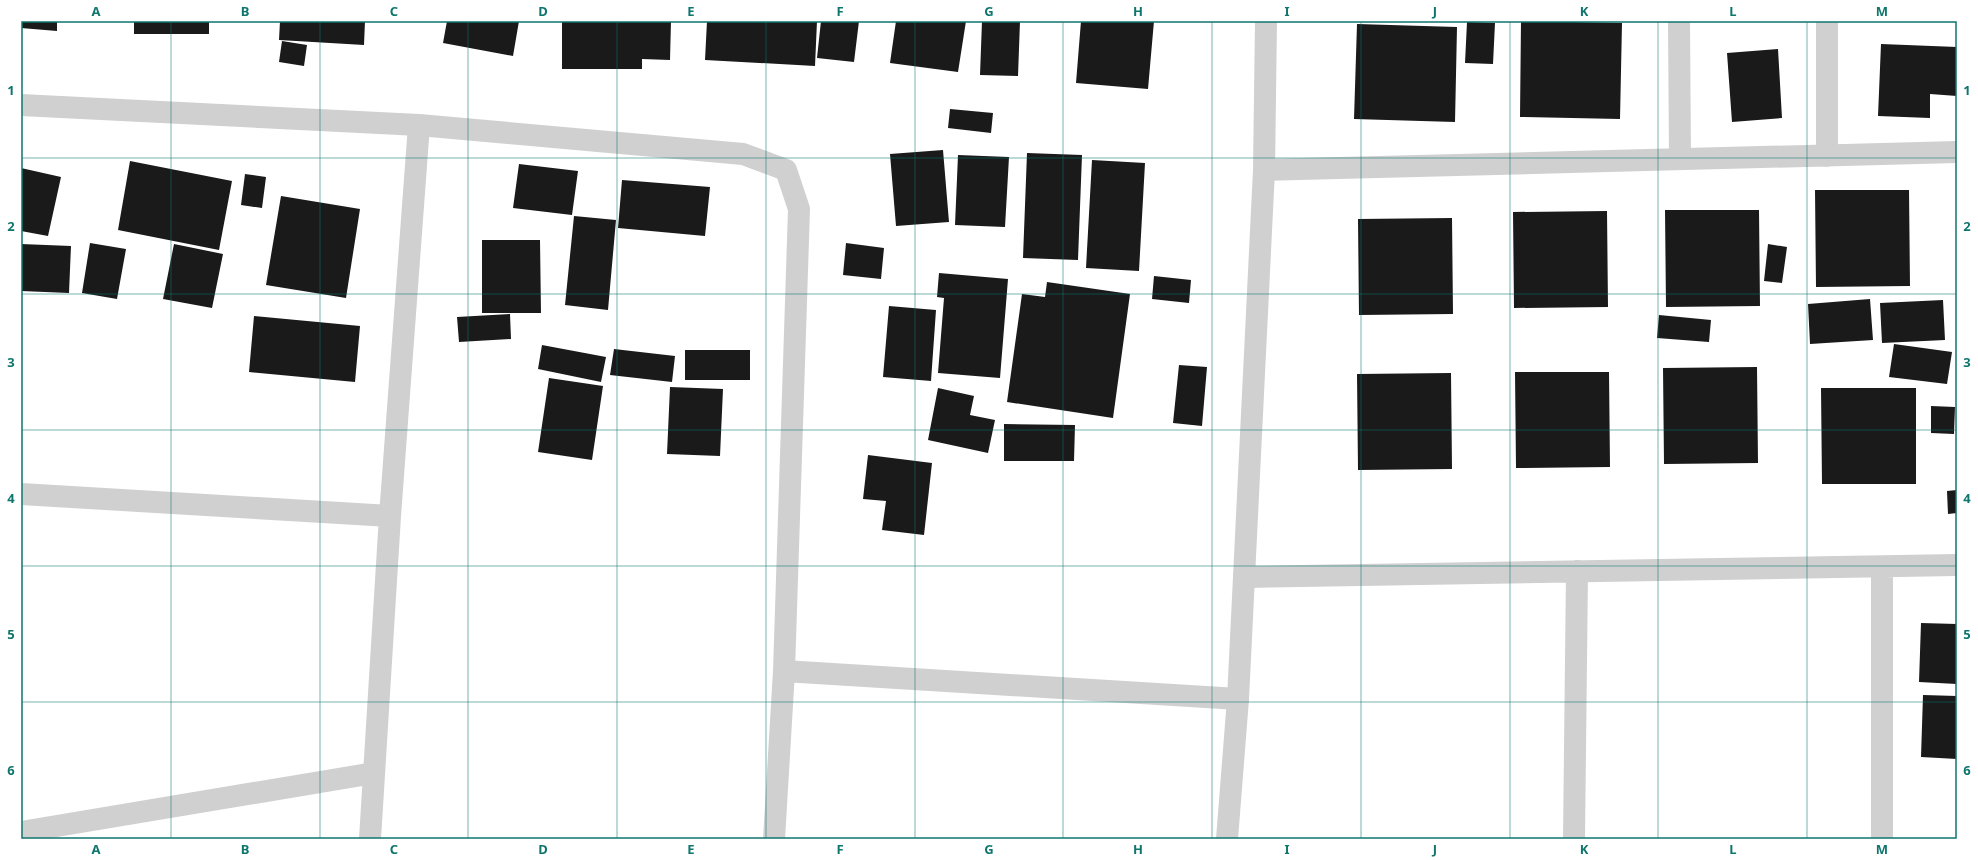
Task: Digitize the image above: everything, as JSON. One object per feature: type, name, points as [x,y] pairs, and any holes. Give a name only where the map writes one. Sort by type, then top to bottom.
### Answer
[{"type":"street","points":[[1228,839],[1238,699],[1264,170],[1266,21]]},
{"type":"street","points":[[1679,21],[1680,159]]},
{"type":"street","points":[[1827,21],[1827,156]]},
{"type":"street","points":[[21,105],[420,125],[743,154],[786,170],[799,209],[784,671],[774,839]]},
{"type":"street","points":[[370,839],[390,516],[420,125]]},
{"type":"street","points":[[1264,170],[1957,152]]},
{"type":"street","points":[[21,494],[390,516]]},
{"type":"street","points":[[1244,577],[1957,565]]},
{"type":"street","points":[[1882,567],[1882,839]]},
{"type":"street","points":[[1574,839],[1577,571]]},
{"type":"street","points":[[784,671],[1238,699]]},
{"type":"street","points":[[21,832],[374,773]]},
{"type":"building","points":[[21,21],[57,21],[57,31],[21,28]]},
{"type":"building","points":[[134,21],[209,21],[209,34],[134,34]]},
{"type":"building","points":[[280,21],[365,21],[364,45],[279,40]]},
{"type":"building","points":[[447,21],[519,21],[513,56],[443,43]]},
{"type":"building","points":[[562,21],[671,21],[670,60],[642,59],[642,69],[562,69]]},
{"type":"building","points":[[707,21],[817,21],[815,66],[705,60]]},
{"type":"building","points":[[821,21],[859,21],[854,62],[817,58]]},
{"type":"building","points":[[896,21],[966,21],[958,72],[890,63]]},
{"type":"building","points":[[982,21],[1020,21],[1018,76],[980,75]]},
{"type":"building","points":[[1081,21],[1154,21],[1148,89],[1076,83]]},
{"type":"building","points":[[1521,21],[1622,23],[1620,119],[1520,117]]},
{"type":"building","points":[[1467,22],[1495,23],[1493,64],[1465,63]]},
{"type":"building","points":[[1357,24],[1457,27],[1455,122],[1354,119]]},
{"type":"building","points":[[282,41],[307,45],[304,66],[279,62]]},
{"type":"building","points":[[1881,44],[1957,47],[1957,96],[1930,94],[1930,118],[1878,116]]},
{"type":"building","points":[[1778,49],[1782,118],[1732,122],[1727,53]]},
{"type":"building","points":[[950,109],[993,113],[991,133],[948,128]]},
{"type":"building","points":[[943,150],[949,222],[896,226],[890,154]]},
{"type":"building","points":[[1027,153],[1082,155],[1078,260],[1023,258]]},
{"type":"building","points":[[958,155],[1009,157],[1005,227],[955,225]]},
{"type":"building","points":[[1092,160],[1145,163],[1139,271],[1086,268]]},
{"type":"building","points":[[130,161],[232,181],[219,250],[118,230]]},
{"type":"building","points":[[519,164],[578,171],[572,215],[513,208]]},
{"type":"building","points":[[21,168],[61,177],[48,236],[21,231]]},
{"type":"building","points":[[245,174],[266,177],[262,208],[241,205]]},
{"type":"building","points":[[622,180],[710,187],[705,236],[618,228]]},
{"type":"building","points":[[1815,190],[1909,190],[1910,286],[1816,287]]},
{"type":"building","points":[[281,196],[360,209],[346,298],[266,285]]},
{"type":"building","points":[[1665,210],[1759,210],[1760,306],[1666,307]]},
{"type":"building","points":[[1607,211],[1608,307],[1514,308],[1513,212]]},
{"type":"building","points":[[574,216],[616,220],[608,310],[565,305]]},
{"type":"building","points":[[1452,218],[1453,314],[1359,315],[1358,219]]},
{"type":"building","points":[[482,240],[540,240],[541,313],[482,313]]},
{"type":"building","points":[[90,243],[126,249],[117,299],[82,293]]},
{"type":"building","points":[[846,243],[884,248],[881,279],[843,275]]},
{"type":"building","points":[[21,244],[71,246],[69,293],[21,291]]},
{"type":"building","points":[[174,244],[223,254],[212,308],[163,299]]},
{"type":"building","points":[[1768,244],[1787,247],[1782,283],[1764,281]]},
{"type":"building","points":[[939,273],[1008,279],[1000,378],[938,373],[944,298],[937,297]]},
{"type":"building","points":[[1154,276],[1191,280],[1189,303],[1152,299]]},
{"type":"building","points":[[1047,282],[1130,294],[1113,418],[1007,402],[1022,294],[1045,297]]},
{"type":"building","points":[[1870,299],[1873,340],[1810,344],[1808,304]]},
{"type":"building","points":[[1943,300],[1945,340],[1882,343],[1880,303]]},
{"type":"building","points":[[889,306],[936,310],[931,381],[883,377]]},
{"type":"building","points":[[510,314],[511,339],[459,342],[457,317]]},
{"type":"building","points":[[1659,315],[1711,320],[1709,342],[1657,338]]},
{"type":"building","points":[[254,316],[360,326],[355,382],[249,372]]},
{"type":"building","points":[[1894,344],[1952,352],[1947,384],[1889,377]]},
{"type":"building","points":[[542,345],[606,357],[601,382],[538,369]]},
{"type":"building","points":[[614,349],[675,356],[672,382],[610,375]]},
{"type":"building","points":[[685,350],[750,350],[750,380],[685,380]]},
{"type":"building","points":[[1179,365],[1207,367],[1202,426],[1173,423]]},
{"type":"building","points":[[1757,367],[1758,463],[1664,464],[1663,368]]},
{"type":"building","points":[[1515,372],[1609,372],[1610,467],[1516,468]]},
{"type":"building","points":[[1451,373],[1452,469],[1358,470],[1357,374]]},
{"type":"building","points":[[549,378],[603,386],[592,460],[538,452]]},
{"type":"building","points":[[670,387],[723,389],[720,456],[667,454]]},
{"type":"building","points":[[938,388],[974,396],[970,415],[995,420],[988,453],[928,440]]},
{"type":"building","points":[[1821,388],[1916,388],[1916,484],[1822,484]]},
{"type":"building","points":[[1931,406],[1955,407],[1954,434],[1931,433]]},
{"type":"building","points":[[1004,424],[1075,425],[1074,461],[1004,461]]},
{"type":"building","points":[[868,455],[932,463],[924,535],[882,530],[886,501],[863,499]]},
{"type":"building","points":[[1957,490],[1957,513],[1948,514],[1947,491]]},
{"type":"building","points":[[1921,623],[1957,624],[1957,684],[1919,682]]},
{"type":"building","points":[[1923,695],[1957,696],[1957,759],[1921,757]]}]
